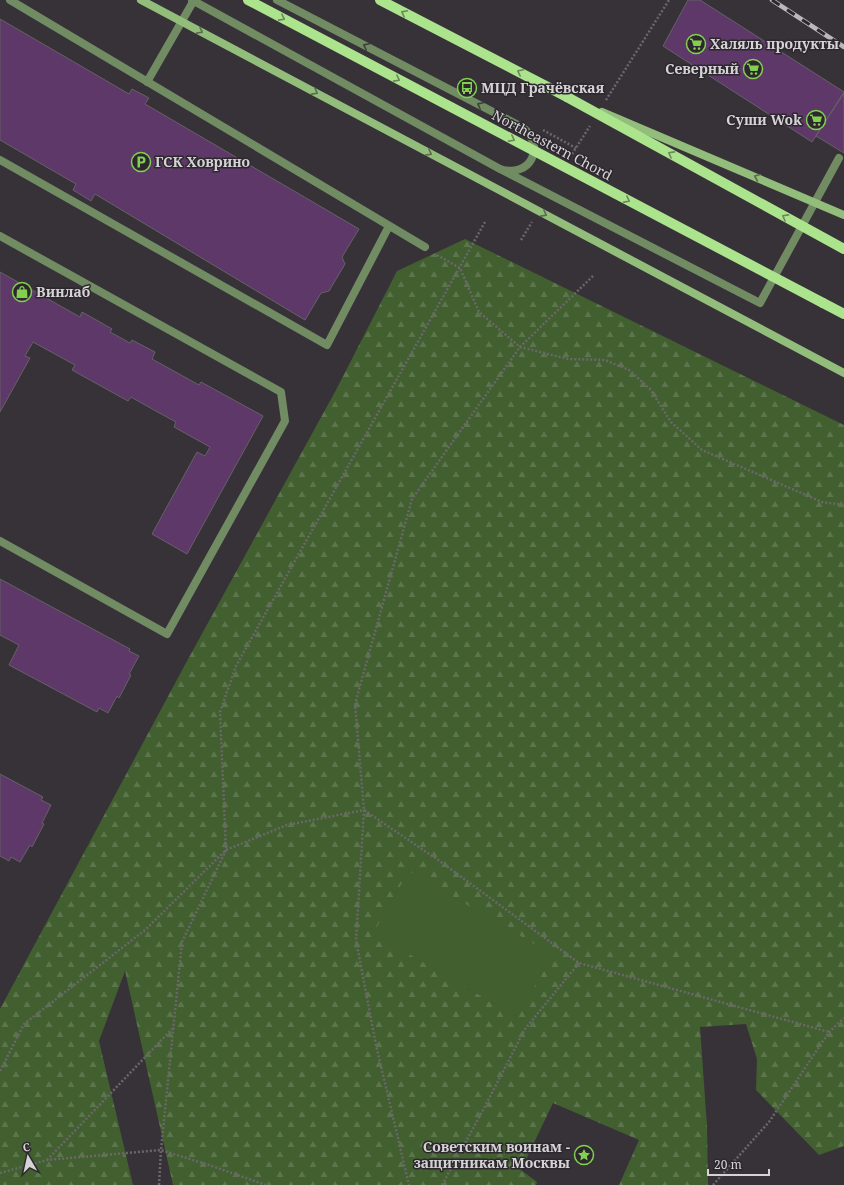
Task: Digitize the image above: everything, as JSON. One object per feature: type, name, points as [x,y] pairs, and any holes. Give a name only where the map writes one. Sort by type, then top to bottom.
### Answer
[{"type":"main road","points":[[140,0],[844,373]]},
{"type":"main road","name":"Northeastern Chord","points":[[248,0],[844,314]]},
{"type":"main road","points":[[380,0],[567,97],[844,249]]},
{"type":"main road","points":[[567,97],[844,215]]},
{"type":"street","points":[[10,0],[425,247]]},
{"type":"street","points":[[147,82],[186,14],[191,0],[500,169],[760,303],[839,158]]},
{"type":"street","points":[[277,0],[522,127],[532,138],[534,147],[530,162],[524,168],[516,171],[508,172],[500,169]]},
{"type":"street","points":[[0,160],[326,345],[389,226]]},
{"type":"street","points":[[0,236],[281,392],[285,421],[167,634],[0,541]]},
{"type":"path","points":[[606,101],[669,0]]},
{"type":"path","points":[[572,154],[593,121]]},
{"type":"path","points":[[159,1185],[161,1150],[182,942],[226,850],[220,712],[236,666],[485,222]]},
{"type":"path","points":[[425,247],[460,268],[479,312],[520,347],[568,358],[605,360],[629,370],[650,389],[670,422],[702,450],[822,502],[844,505]]},
{"type":"path","points":[[409,1185],[376,1045],[356,940],[364,810],[355,704],[412,499],[520,347],[593,276]]},
{"type":"path","points":[[0,1071],[24,1024],[145,930],[226,850],[287,825],[364,810],[441,862],[579,963],[829,1032]]},
{"type":"path","points":[[442,1185],[525,1029],[579,963]]},
{"type":"path","points":[[712,1185],[769,1122],[829,1032],[844,1018]]},
{"type":"path","points":[[47,1160],[173,1028]]},
{"type":"path","points":[[0,1173],[47,1160],[161,1150],[266,1185]]},
{"type":"green space","points":[[465,239],[844,425],[844,1146],[819,1155],[756,1090],[757,1059],[746,1024],[700,1027],[707,1126],[708,1185],[619,1185],[639,1140],[553,1103],[521,1170],[537,1182],[536,1185],[173,1185],[125,971],[99,1041],[133,1185],[0,1185],[0,1009],[187,661],[336,390],[397,271]]},
{"type":"green space","points":[[409,871],[553,955],[517,1017],[373,933]]},
{"type":"building","name":"Северный","points":[[688,0],[700,0],[844,92],[812,142],[663,46]]},
{"type":"building","name":"ГСК Ховрино","points":[[0,19],[129,94],[132,89],[149,98],[145,104],[359,229],[342,257],[345,264],[329,291],[321,293],[305,320],[95,194],[91,201],[73,190],[76,184],[0,140]]},
{"type":"building","points":[[844,93],[844,153],[816,136]]},
{"type":"building","points":[[0,272],[80,317],[82,312],[112,329],[110,332],[130,343],[132,340],[155,352],[152,359],[199,385],[201,382],[263,416],[187,554],[152,534],[197,452],[205,456],[210,447],[174,427],[176,422],[131,397],[128,401],[72,370],[75,365],[33,342],[25,356],[30,358],[0,412]]},
{"type":"building","points":[[0,579],[130,649],[129,651],[139,656],[129,674],[131,675],[119,698],[117,696],[108,713],[99,708],[97,712],[9,665],[19,645],[0,635]]},
{"type":"building","points":[[0,774],[43,797],[41,800],[51,805],[42,823],[44,824],[32,847],[30,845],[20,862],[11,857],[9,861],[0,856]]},
{"type":"railway","points":[[772,0],[844,47]]},
{"type":"place","name":"Халяль продукты","points":[[696,44]]},
{"type":"place","name":"Северный","points":[[753,69]]},
{"type":"place","name":"МЦД Грачёвская","points":[[467,88]]},
{"type":"place","name":"Суши Wok","points":[[816,120]]},
{"type":"place","name":"ГСК Ховрино","points":[[141,162]]},
{"type":"place","name":"Винлаб","points":[[22,292]]},
{"type":"place","name":"Советским воинам - защитникам Москвы","points":[[584,1155]]}]
